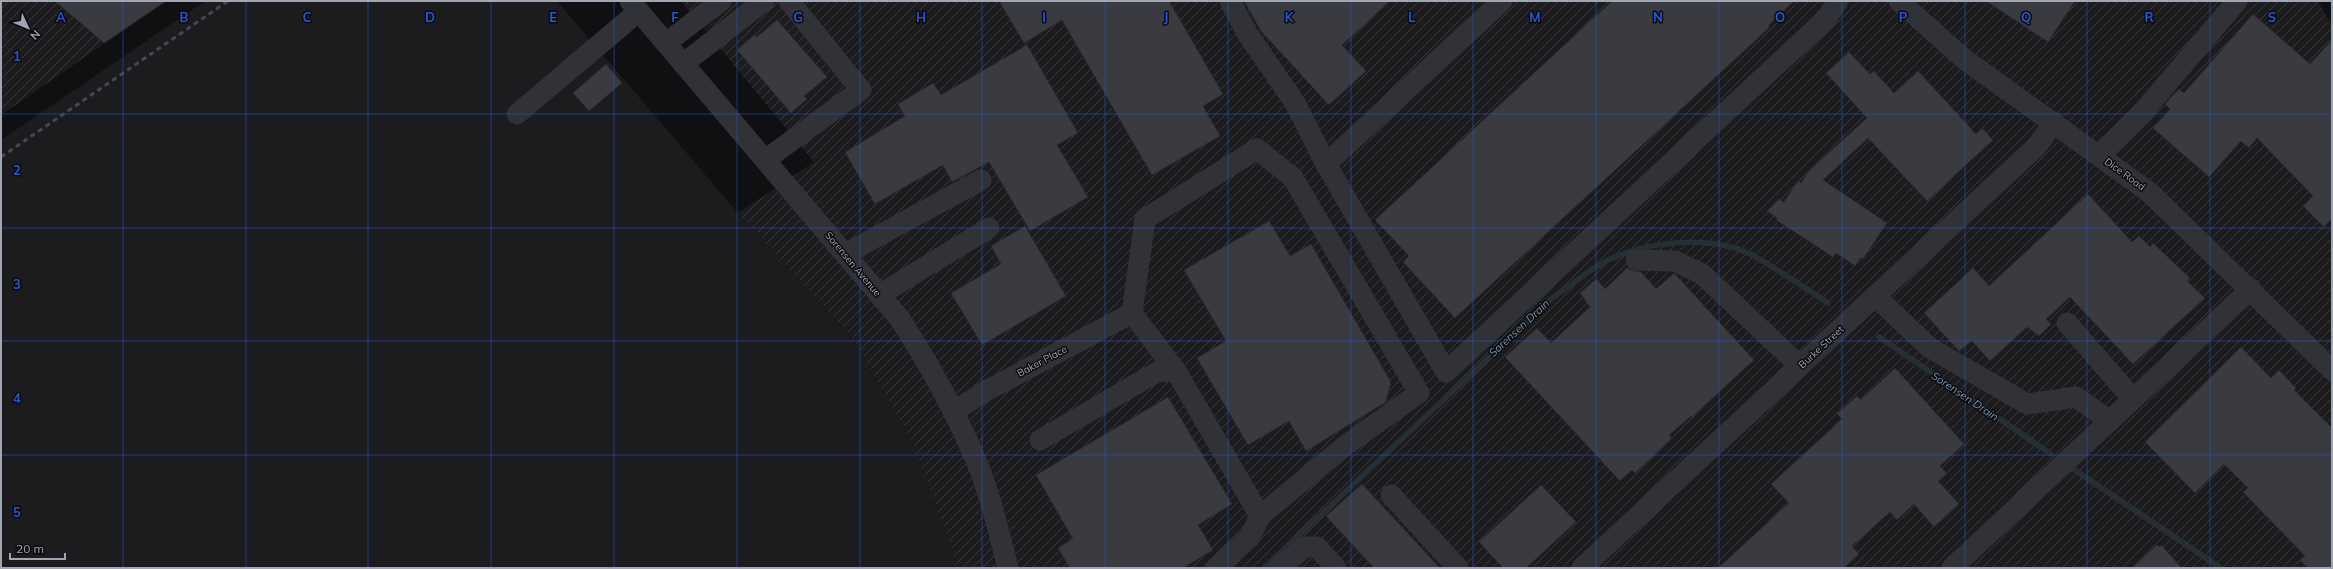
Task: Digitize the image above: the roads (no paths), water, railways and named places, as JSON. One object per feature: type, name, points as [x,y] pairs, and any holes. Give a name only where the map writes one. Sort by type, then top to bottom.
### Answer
[{"type":"street","points":[[666,43],[721,1]]},
{"type":"street","points":[[683,64],[764,1]]},
{"type":"street","points":[[765,160],[861,90],[789,1]]},
{"type":"street","points":[[1230,1],[1247,33],[1295,103],[1326,164],[1446,372],[1826,19],[1838,1]]},
{"type":"street","points":[[1326,164],[1502,1]]},
{"type":"street","name":"Dice Road","points":[[1899,1],[1964,59],[2054,122],[2149,192],[2251,289],[2332,370]]},
{"type":"street","points":[[2099,155],[2142,113],[2237,1]]},
{"type":"street","points":[[516,114],[634,6]]},
{"type":"street","name":"Sorensen Avenue","points":[[634,6],[900,320],[923,355],[973,451],[988,492],[1008,568]]},
{"type":"street","name":"Burke Street","points":[[1582,568],[2037,146],[2054,122]]},
{"type":"street","points":[[1216,568],[1250,537],[1260,516],[1346,445],[1419,393],[1293,178],[1257,150],[1145,218],[1132,312],[1176,371],[1260,516]]},
{"type":"street","points":[[845,254],[981,180]]},
{"type":"street","points":[[879,295],[989,228]]},
{"type":"street","points":[[1636,260],[1675,261],[1702,274],[1800,366]]},
{"type":"street","points":[[1952,568],[2251,289]]},
{"type":"street","points":[[1875,296],[1930,348],[2027,404],[2076,397],[2110,421]]},
{"type":"street","name":"Baker Place","points":[[953,412],[984,392],[1132,312]]},
{"type":"street","points":[[2067,323],[2133,399]]},
{"type":"street","points":[[1040,440],[1157,372],[1176,371]]},
{"type":"street","points":[[1391,495],[1458,568]]},
{"type":"street","points":[[1279,568],[1305,547],[1317,547],[1336,568]]},
{"type":"waterway","name":"Sorensen Drain","points":[[1264,568],[1551,299],[1593,269],[1611,259],[1650,246],[1684,242],[1718,244],[1748,253],[1758,258],[1828,303]]},
{"type":"waterway","name":"Sorensen Drain","points":[[1879,337],[2051,454]]},
{"type":"waterway","name":"Sorensen Drain","points":[[2070,467],[2221,568]]},
{"type":"railway","points":[[1,157],[228,1]]}]
